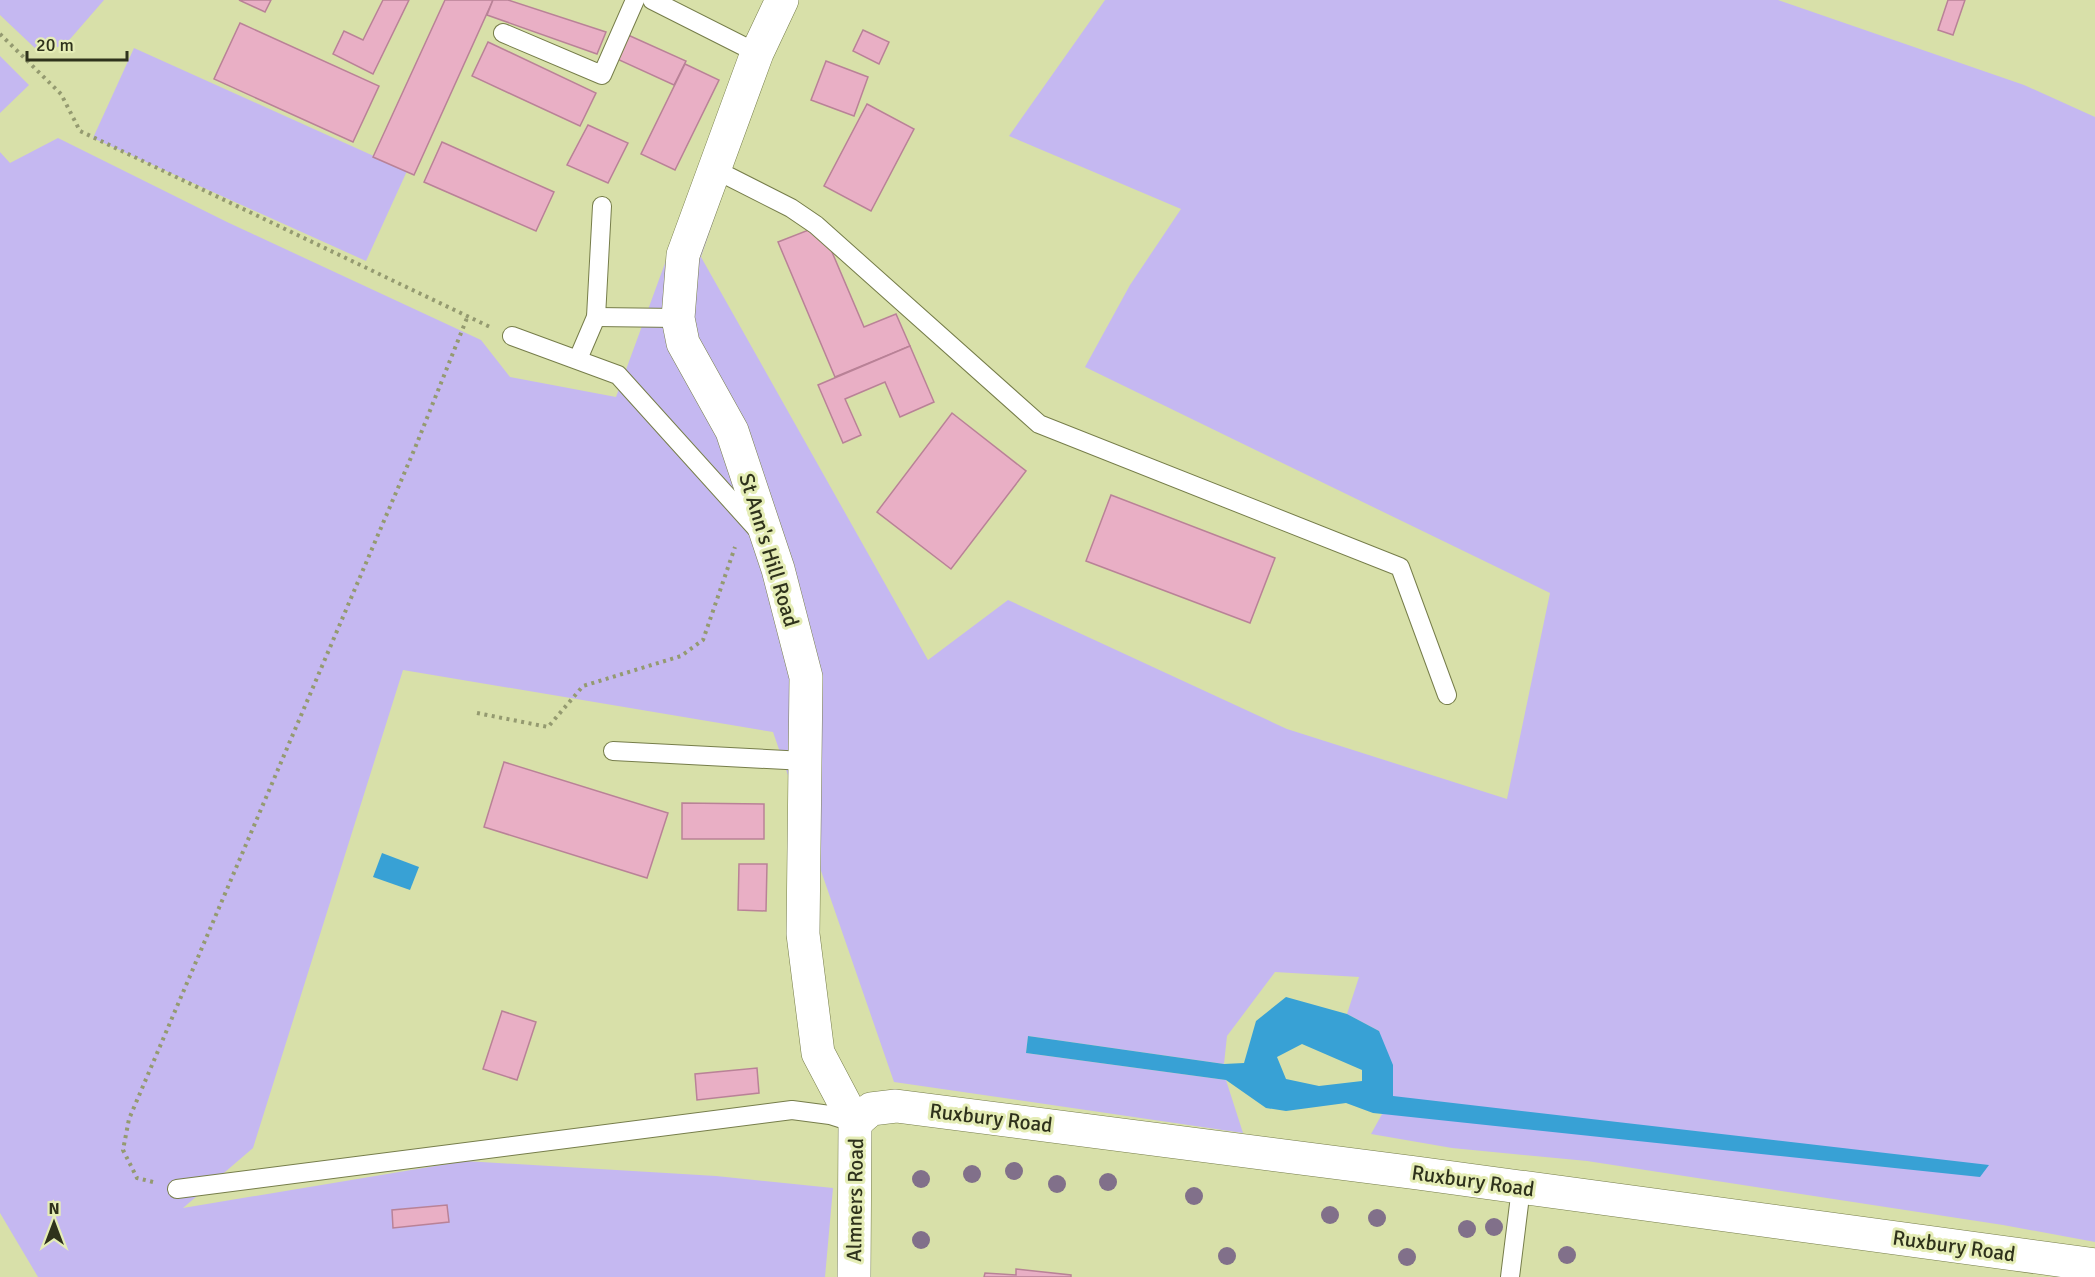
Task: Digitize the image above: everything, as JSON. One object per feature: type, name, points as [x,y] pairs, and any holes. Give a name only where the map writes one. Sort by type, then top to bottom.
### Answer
[{"type":"street","name":"St Ann's Hill Road","points":[[782,0],[757,52],[683,255],[678,318],[683,343],[732,431],[769,543],[806,677],[803,934],[818,1053],[855,1123]]},
{"type":"street","name":"Ruxbury Road","points":[[855,1123],[871,1109],[896,1106],[2095,1264]]},
{"type":"street","name":"Almners Road","points":[[854,1277],[855,1123]]},
{"type":"lane","points":[[503,33],[602,75],[635,0]]},
{"type":"lane","points":[[652,0],[757,52]]},
{"type":"lane","points":[[714,169],[791,208],[816,225],[1039,423],[1400,567],[1447,695]]},
{"type":"lane","points":[[578,359],[596,316],[602,206]]},
{"type":"lane","points":[[596,316],[678,318]]},
{"type":"lane","points":[[512,336],[618,375],[769,543]]},
{"type":"lane","points":[[613,751],[805,760]]},
{"type":"lane","points":[[177,1189],[792,1110],[831,1115],[855,1123]]},
{"type":"lane","points":[[1510,1277],[1521,1188]]},
{"type":"path","points":[[0,34],[61,94],[80,131],[467,318],[512,336]]},
{"type":"path","points":[[177,1189],[137,1178],[123,1150],[129,1119],[405,470],[467,318]]},
{"type":"path","points":[[477,713],[548,727],[583,686],[681,656],[703,640],[746,515]]},
{"type":"shaded area","points":[[0,0],[104,0],[64,46],[37,50],[0,15]]},
{"type":"shaded area","points":[[1105,0],[1778,0],[2024,85],[2095,117],[2095,1242],[2003,1225],[1587,1161],[1452,1148],[1371,1134],[1392,1096],[1379,1031],[1347,1014],[1359,977],[1275,972],[1227,1036],[1224,1064],[1028,1036],[1026,1053],[1226,1080],[1243,1133],[894,1082],[773,732],[403,670],[253,1148],[183,1208],[465,1161],[716,1176],[833,1188],[825,1277],[38,1277],[0,1213],[0,152],[10,163],[58,138],[227,222],[481,340],[510,377],[616,397],[694,184],[722,196],[701,257],[928,660],[1008,600],[1287,729],[1507,799],[1550,593],[1085,367],[1130,285],[1181,209],[1009,136]]},
{"type":"shaded area","points":[[134,48],[407,171],[366,261],[93,138]]},
{"type":"shaded area","points":[[0,56],[29,85],[0,113]]},
{"type":"water","points":[[382,853],[419,867],[410,890],[373,877]]},
{"type":"water","points":[[1286,997],[1347,1014],[1379,1031],[1393,1065],[1393,1096],[1989,1165],[1980,1177],[1373,1113],[1346,1103],[1286,1111],[1266,1108],[1226,1080],[1026,1053],[1028,1036],[1224,1064],[1244,1063],[1256,1021]],"holes":[[[1302,1044],[1362,1070],[1362,1081],[1319,1086],[1286,1079],[1277,1057]]]},
{"type":"building","points":[[239,0],[271,0],[265,12]]},
{"type":"building","points":[[383,0],[409,0],[373,74],[333,54],[344,31],[363,40]]},
{"type":"building","points":[[445,0],[493,0],[414,175],[373,157]]},
{"type":"building","points":[[493,0],[508,0],[606,32],[597,54],[487,15]]},
{"type":"building","points":[[1948,0],[1965,0],[1953,35],[1938,30]]},
{"type":"building","points":[[240,23],[379,86],[353,142],[214,79]]},
{"type":"building","points":[[863,30],[889,42],[879,64],[853,51]]},
{"type":"building","points":[[628,35],[686,61],[674,85],[617,59]]},
{"type":"building","points":[[488,42],[596,93],[580,126],[472,76]]},
{"type":"building","points":[[826,61],[868,77],[854,116],[811,100]]},
{"type":"building","points":[[685,64],[719,80],[675,170],[641,154]]},
{"type":"building","points":[[867,104],[914,129],[871,211],[824,186]]},
{"type":"building","points":[[588,125],[628,143],[608,183],[567,165]]},
{"type":"building","points":[[442,142],[554,192],[536,231],[424,182]]},
{"type":"building","points":[[811,229],[829,245],[864,327],[896,314],[910,346],[835,377],[778,242]]},
{"type":"building","points":[[910,346],[934,402],[900,417],[885,382],[845,399],[861,435],[843,443],[818,385]]},
{"type":"building","points":[[952,413],[1026,471],[951,569],[877,512]]},
{"type":"building","points":[[1111,495],[1275,558],[1250,623],[1086,561]]},
{"type":"building","points":[[504,762],[668,813],[647,878],[484,827]]},
{"type":"building","points":[[682,803],[764,804],[764,839],[682,839]]},
{"type":"building","points":[[739,864],[767,864],[766,911],[738,910]]},
{"type":"building","points":[[502,1011],[536,1022],[517,1080],[483,1069]]},
{"type":"building","points":[[757,1068],[759,1093],[697,1100],[695,1074]]},
{"type":"building","points":[[447,1205],[449,1222],[393,1228],[392,1210]]},
{"type":"building","points":[[1016,1269],[1071,1275],[1071,1277],[984,1277],[985,1273],[1016,1275]]}]
